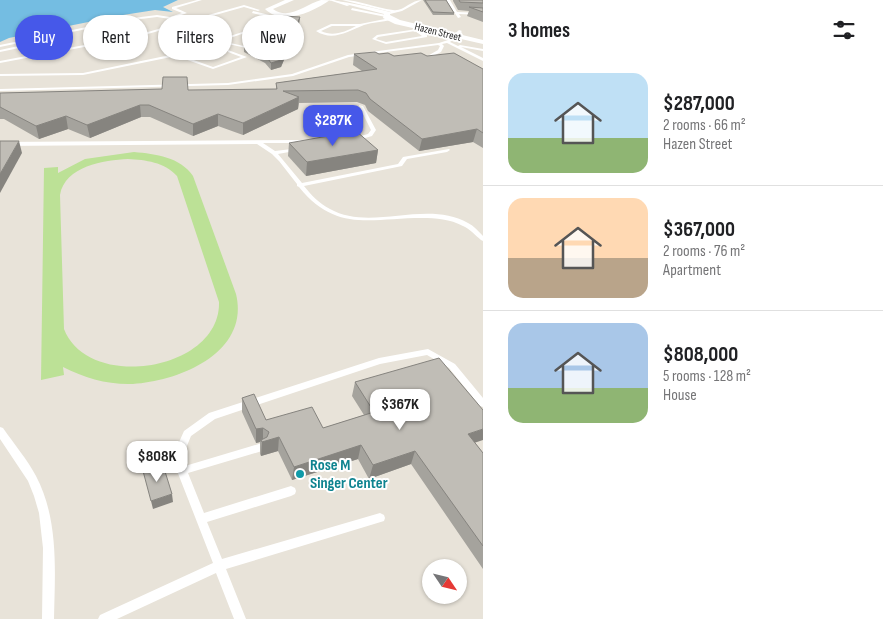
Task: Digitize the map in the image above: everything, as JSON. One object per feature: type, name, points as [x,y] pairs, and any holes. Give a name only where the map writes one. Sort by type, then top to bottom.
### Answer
[{"type":"street","points":[[278,15],[272,13],[268,8],[291,0]]},
{"type":"street","points":[[289,15],[330,0]]},
{"type":"street","name":"Hazen Street","points":[[330,0],[391,16],[454,36],[483,35]]},
{"type":"street","name":"Hazen Street","points":[[391,16],[424,29],[483,42]]},
{"type":"lane","points":[[180,15],[185,13],[173,8],[200,0]]},
{"type":"lane","points":[[330,0],[391,16]]},
{"type":"lane","points":[[344,0],[362,2],[391,16]]},
{"type":"lane","points":[[360,25],[331,25],[318,31],[327,34],[342,34],[360,25],[391,16],[420,0]]},
{"type":"lane","points":[[448,0],[459,17]]},
{"type":"lane","points":[[0,62],[137,36],[244,6],[258,10]]},
{"type":"lane","points":[[268,8],[253,12],[271,15]]},
{"type":"lane","points":[[456,13],[483,14]]},
{"type":"lane","points":[[0,46],[125,20],[158,16]]},
{"type":"lane","points":[[0,51],[158,17]]},
{"type":"lane","points":[[260,27],[250,44],[245,47],[217,41],[243,33],[260,27]]},
{"type":"lane","points":[[416,32],[426,37],[386,43],[374,39],[377,36],[416,32],[424,29]]},
{"type":"lane","points":[[0,90],[228,84],[293,75],[354,55],[439,44],[454,36],[458,47],[483,60]]},
{"type":"lane","points":[[419,61],[440,51],[442,46],[439,44]]},
{"type":"lane","points":[[458,47],[483,50]]},
{"type":"lane","points":[[190,60],[213,68],[245,57],[232,52]]},
{"type":"lane","points":[[380,52],[380,60]]},
{"type":"lane","points":[[354,55],[373,59]]},
{"type":"lane","points":[[0,75],[83,74],[158,59]]},
{"type":"lane","points":[[348,141],[366,136],[374,130],[361,106]]},
{"type":"lane","points":[[0,144],[312,141]]},
{"type":"lane","points":[[258,142],[274,154],[299,185],[329,211],[368,219],[422,216],[444,218],[464,223],[483,239]]},
{"type":"lane","points":[[274,154],[302,149]]},
{"type":"lane","points":[[299,185],[400,165],[405,158],[447,150]]},
{"type":"lane","points":[[240,619],[177,458],[187,434],[212,416],[380,361],[428,352],[452,366],[483,404]]},
{"type":"lane","points":[[0,431],[32,479],[41,504],[50,544],[48,619]]},
{"type":"lane","points":[[182,471],[262,447]]},
{"type":"lane","points":[[201,519],[291,491]]},
{"type":"lane","points":[[104,619],[219,566],[380,518]]},
{"type":"green space","points":[[134,152],[151,154],[174,161],[188,170],[193,176],[236,294],[238,314],[233,332],[222,347],[208,360],[171,377],[152,382],[124,384],[97,380],[63,367],[64,375],[41,380],[44,168],[58,167],[58,173],[85,159]],"holes":[[[128,159],[148,161],[161,165],[177,176],[219,302],[214,326],[199,344],[177,357],[151,365],[124,366],[99,361],[78,349],[64,329],[60,195],[63,185],[77,171],[97,163]]]},
{"type":"water","points":[[0,0],[178,0],[163,7],[173,12],[155,10],[123,15],[83,15],[83,23],[73,25],[73,15],[15,15],[15,37],[0,42]]},
{"type":"building","points":[[425,0],[446,0],[454,13],[433,12]]},
{"type":"building","points":[[459,0],[483,0],[483,3],[460,2]]},
{"type":"building","points":[[469,7],[483,8],[483,12]]},
{"type":"building","points":[[375,52],[379,54],[388,53],[394,56],[421,53],[427,56],[454,53],[483,69],[483,133],[477,129],[422,139],[370,99],[366,93],[358,90],[283,91],[299,97],[243,123],[218,114],[193,124],[149,105],[140,105],[87,125],[66,116],[36,126],[0,107],[0,93],[162,89],[163,77],[187,77],[188,90],[277,89],[276,83],[377,69],[354,54]]},
{"type":"building","points":[[269,60],[281,60],[271,63]]},
{"type":"building","points":[[356,131],[378,150],[307,162],[289,143]]},
{"type":"building","points":[[0,141],[19,141],[0,174]]},
{"type":"building","points":[[439,358],[483,410],[483,429],[468,434],[483,453],[483,546],[415,451],[373,465],[361,445],[294,467],[279,437],[262,442],[261,440],[267,437],[269,432],[263,428],[256,429],[242,398],[254,394],[266,420],[312,407],[323,428],[374,412],[355,382]]},
{"type":"building","points":[[163,465],[172,494],[151,501],[143,471]]},
{"type":"place","name":"Rose M Singer Center","points":[[300,474]]}]
